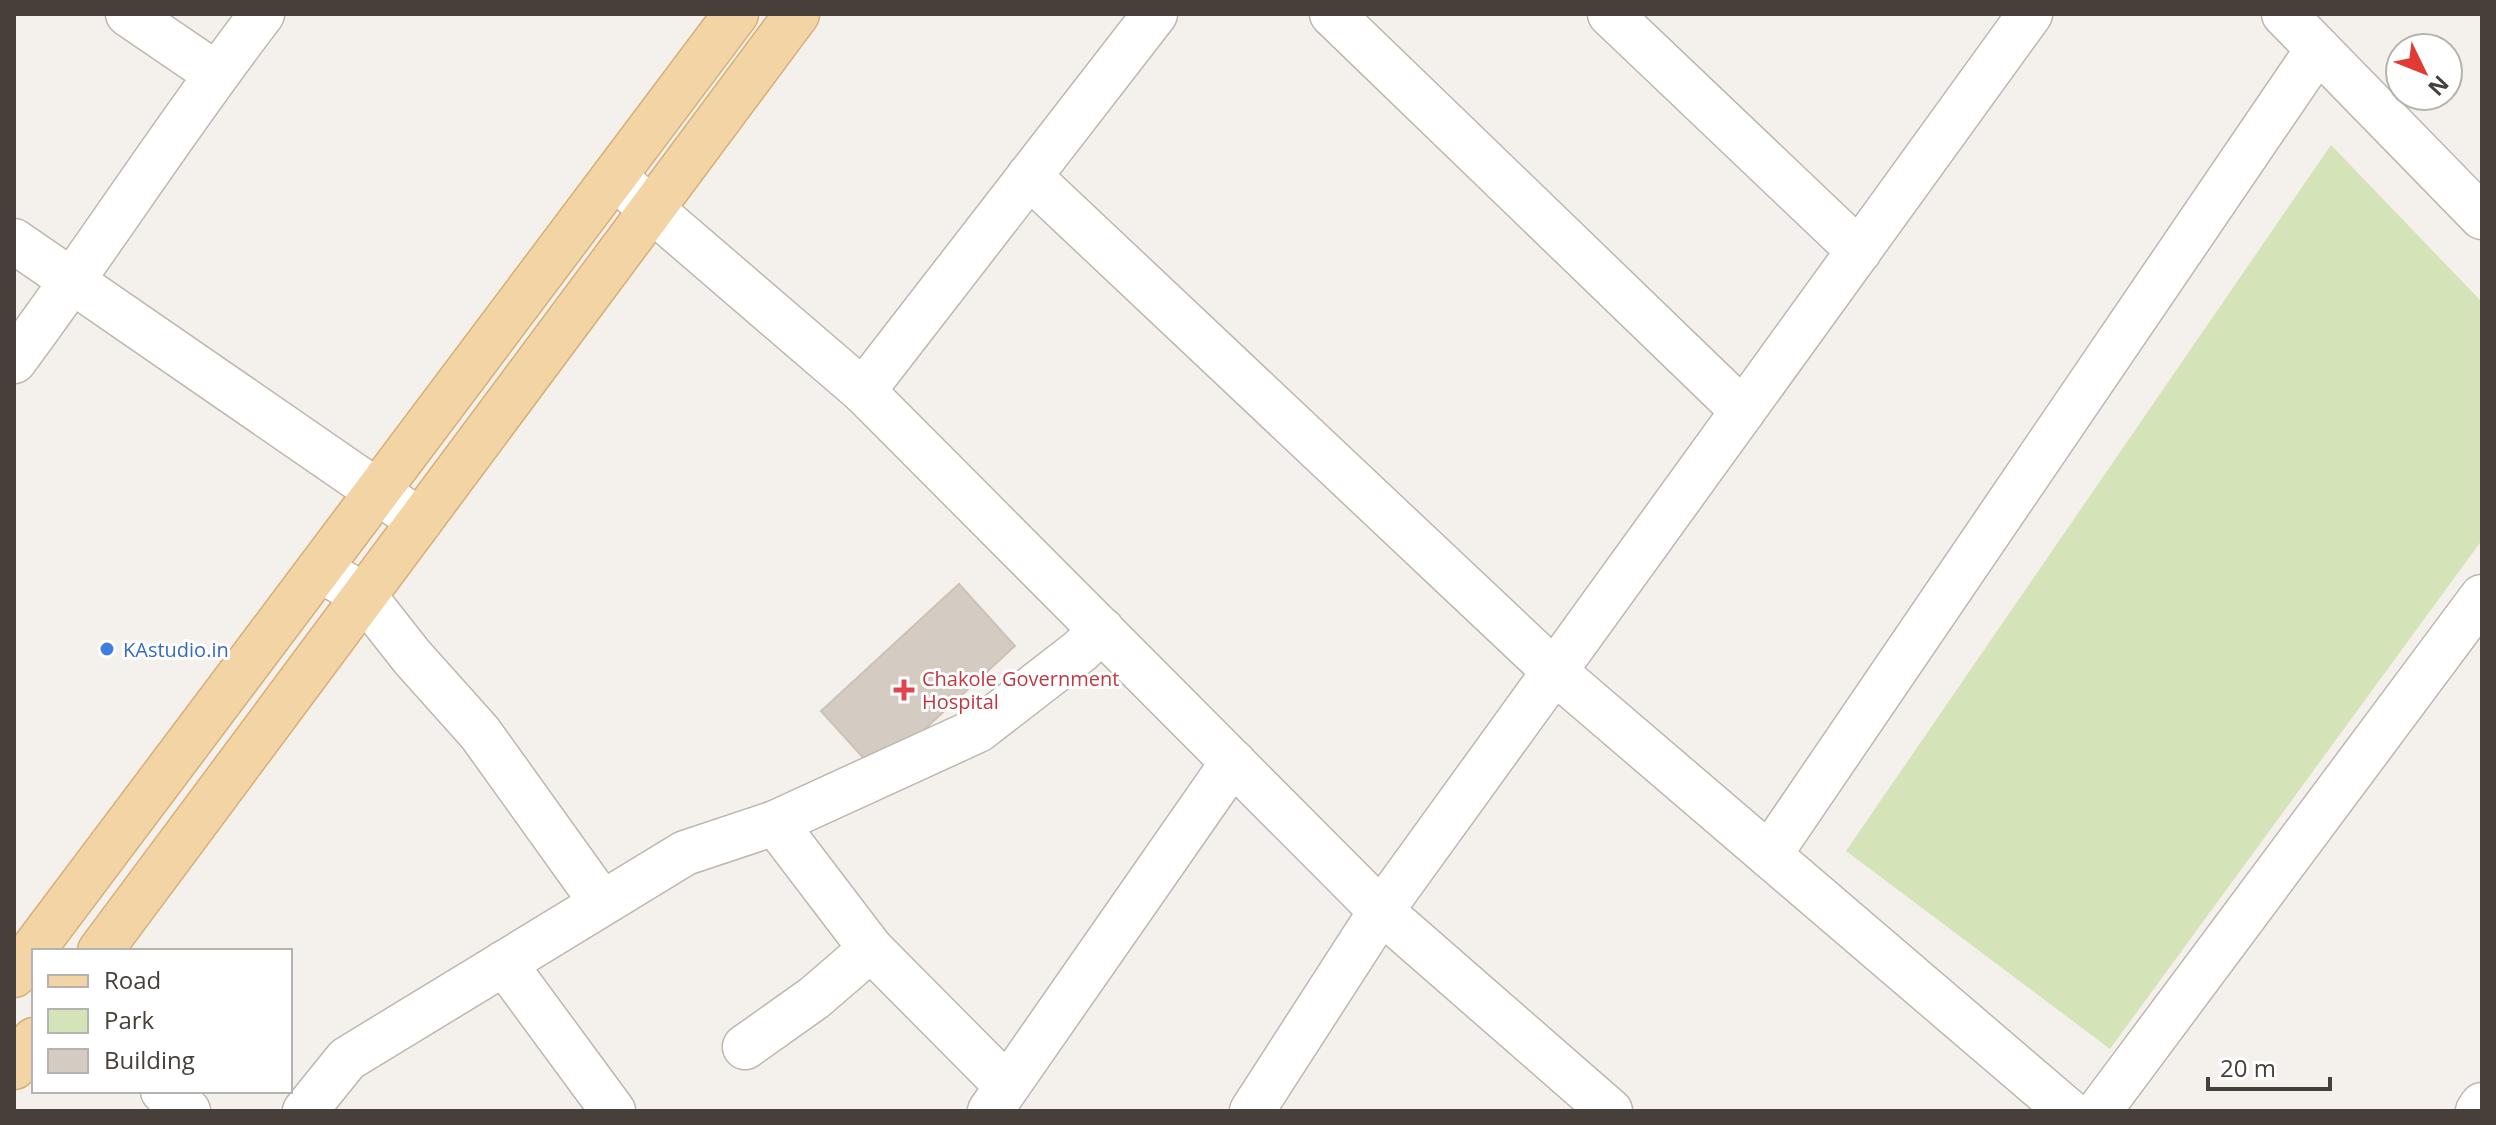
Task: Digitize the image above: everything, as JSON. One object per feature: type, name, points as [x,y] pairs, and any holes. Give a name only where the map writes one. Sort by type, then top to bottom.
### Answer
[{"type":"main road","points":[[42,949],[320,569],[736,14]]},
{"type":"main road","points":[[101,949],[797,14]]},
{"type":"main road","points":[[14,1067],[32,1043]]},
{"type":"street","points":[[128,14],[216,74]]},
{"type":"street","points":[[14,361],[72,283],[216,74],[262,14]]},
{"type":"street","points":[[863,391],[1155,14]]},
{"type":"street","points":[[1332,14],[1743,411]]},
{"type":"street","points":[[1610,14],[1859,251]]},
{"type":"street","points":[[1252,1111],[1381,911],[2030,14]]},
{"type":"street","points":[[2284,14],[2482,217]]},
{"type":"street","points":[[1769,855],[2318,49]]},
{"type":"street","points":[[1029,176],[1554,671],[2068,1111]]},
{"type":"street","points":[[614,177],[863,391],[1381,911],[1610,1111]]},
{"type":"street","points":[[14,241],[420,521]]},
{"type":"street","points":[[320,569],[364,596],[412,657],[480,733],[602,903]]},
{"type":"street","points":[[2099,1111],[2482,597]]},
{"type":"street","points":[[305,1111],[347,1059],[602,903],[685,853],[775,823],[978,730],[1080,651],[1102,630]]},
{"type":"street","points":[[775,823],[871,949],[999,1099],[1233,762]]},
{"type":"street","points":[[745,1047],[814,998],[871,949]]},
{"type":"street","points":[[504,963],[613,1111]]},
{"type":"street","points":[[166,1093],[188,1111]]},
{"type":"street","points":[[2478,1111],[2482,1105]]},
{"type":"green space","points":[[2331,145],[2482,302],[2482,540],[2110,1049],[1846,851]]},
{"type":"building","points":[[959,584],[1015,646],[877,773],[821,711]]},
{"type":"place","name":"KAstudio.in","points":[[107,649]]},
{"type":"place","name":"Chakole Government Hospital","points":[[904,690]]}]
